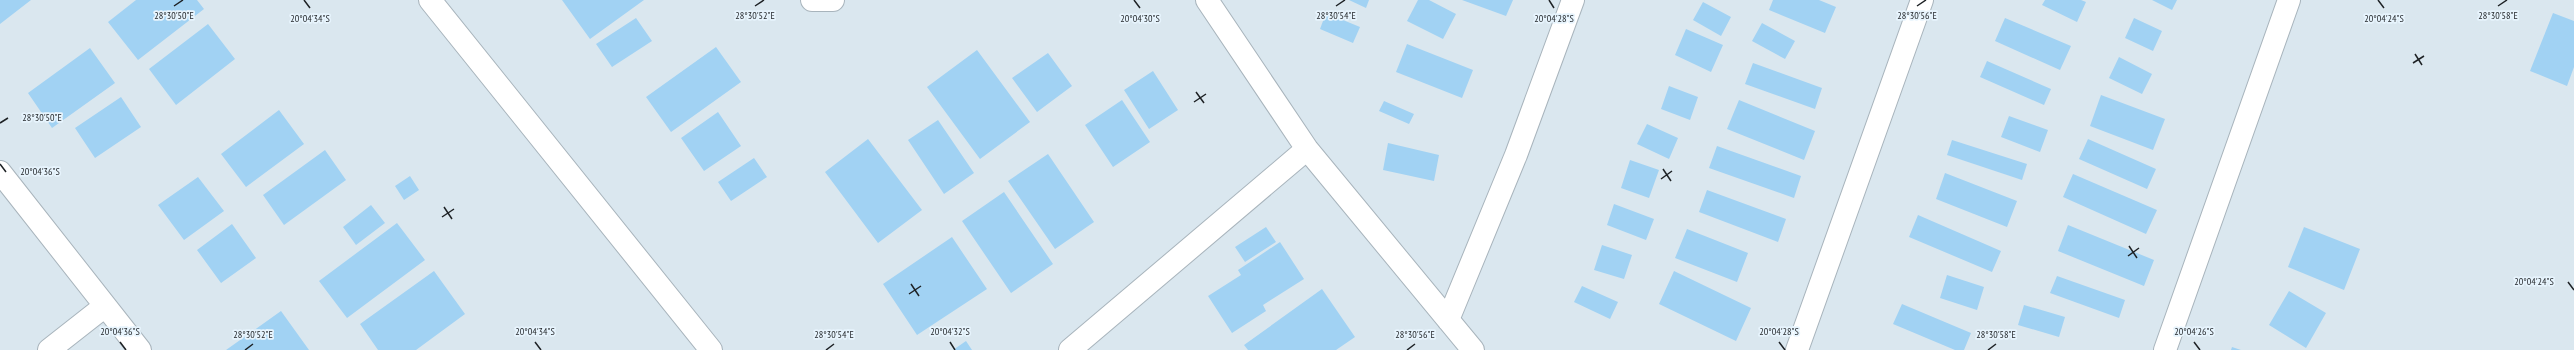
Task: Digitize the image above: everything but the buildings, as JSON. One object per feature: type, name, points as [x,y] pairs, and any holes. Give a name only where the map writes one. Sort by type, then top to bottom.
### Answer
[{"type":"street","points":[[430,0],[711,350]]},
{"type":"street","points":[[812,0],[833,0]]},
{"type":"street","points":[[1207,0],[1307,150],[1473,350]]},
{"type":"street","points":[[1448,320],[1516,156],[1573,0]]},
{"type":"street","points":[[1797,350],[1922,0]]},
{"type":"street","points":[[2165,350],[2289,0]]},
{"type":"street","points":[[1070,350],[1307,150]]},
{"type":"street","points":[[0,172],[140,350]]},
{"type":"street","points":[[49,350],[105,306]]}]
